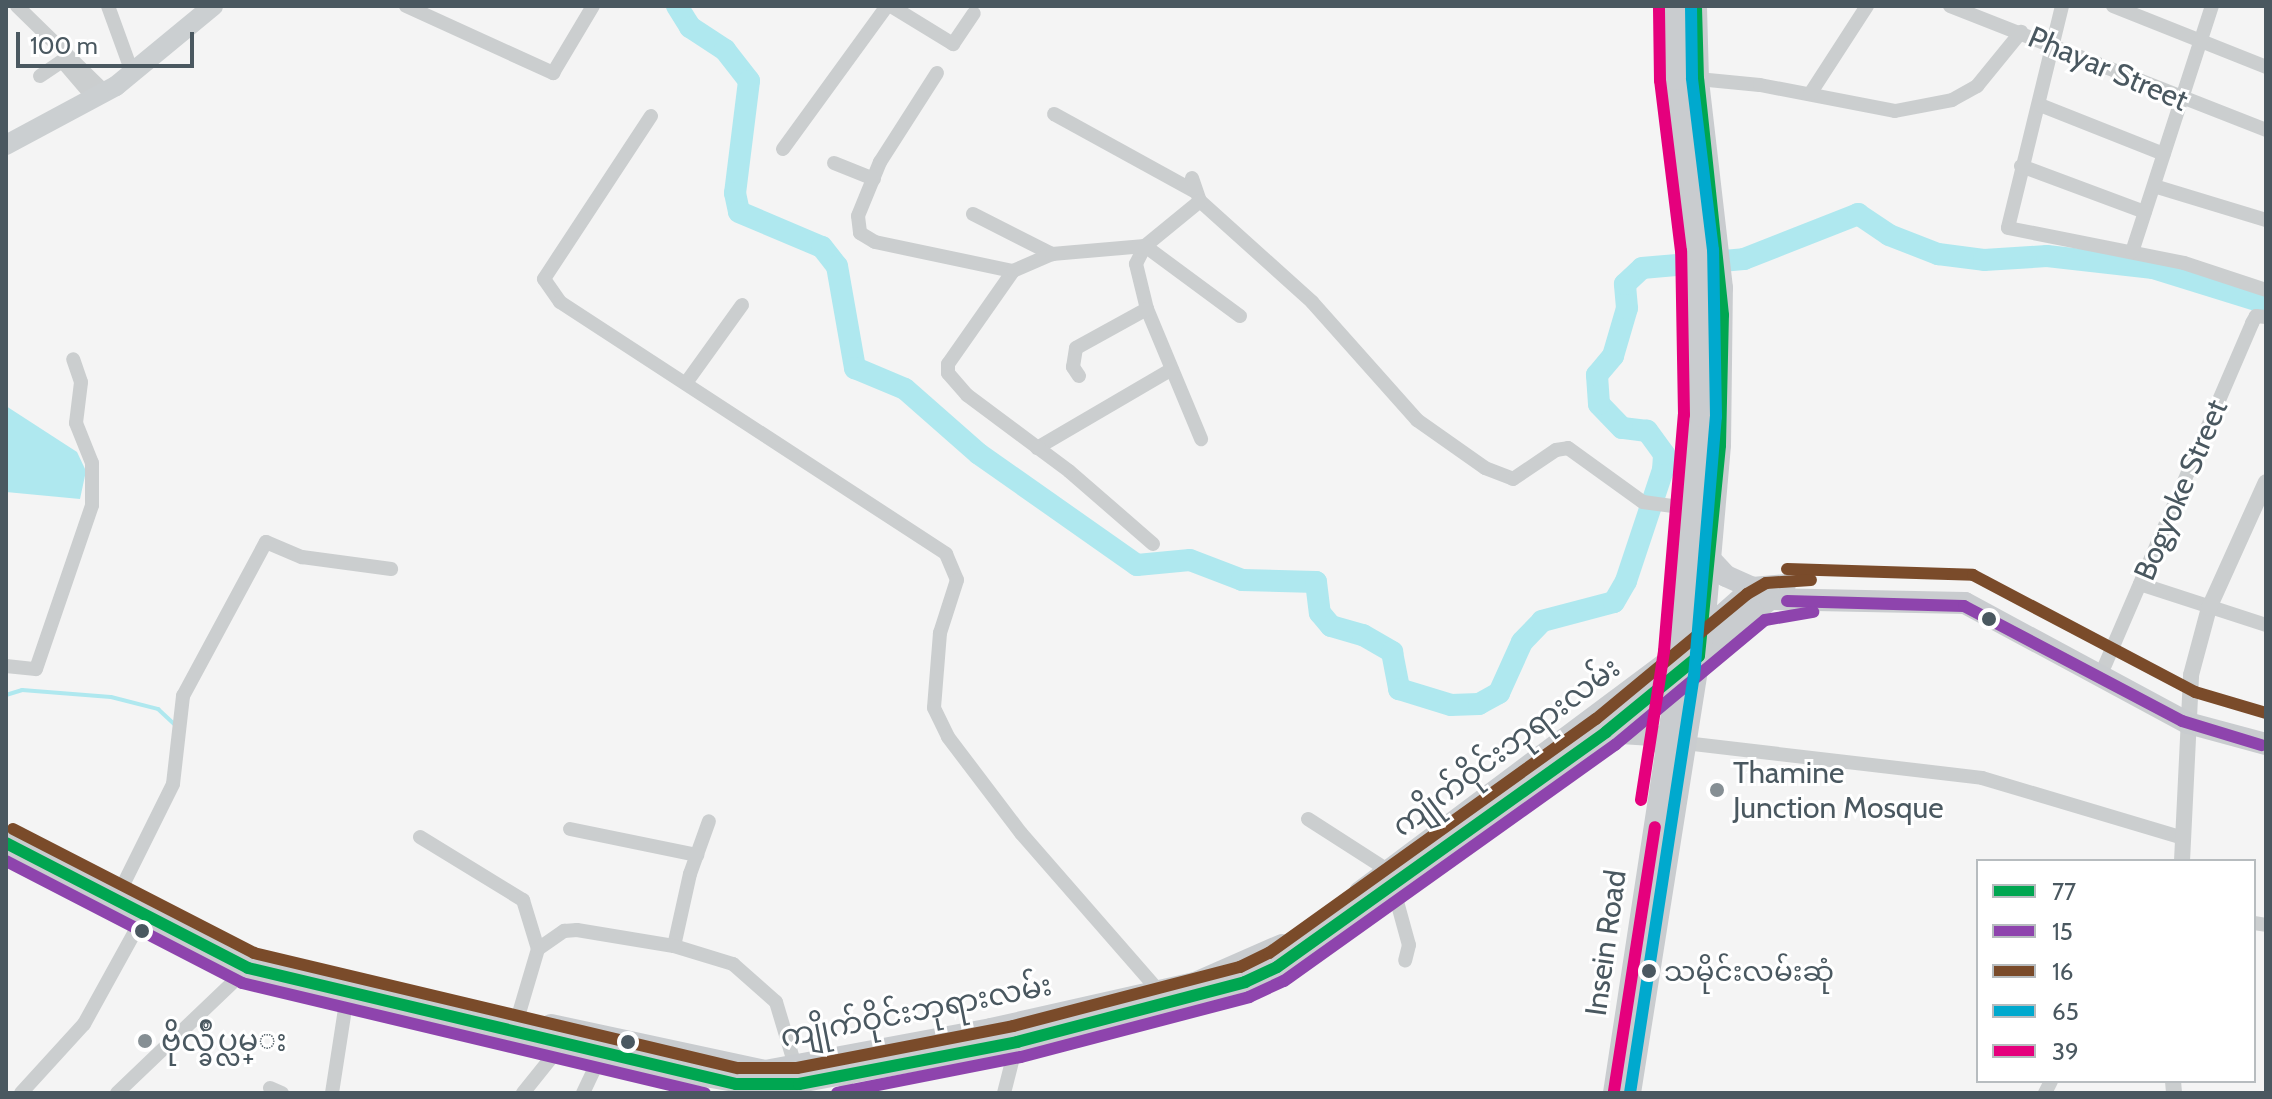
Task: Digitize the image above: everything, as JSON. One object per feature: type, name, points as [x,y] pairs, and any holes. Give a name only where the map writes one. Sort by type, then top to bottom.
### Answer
[{"type":"main road","points":[[6,145],[132,72],[213,6]]},
{"type":"main road","points":[[1675,6],[1708,249],[1721,276],[1720,445],[1704,628]]},
{"type":"main road","points":[[1692,116],[1698,79],[1696,6]]},
{"type":"main road","points":[[1630,1093],[1671,829],[1675,745],[1686,661],[1700,416],[1698,278],[1708,249]]},
{"type":"main road","points":[[1710,559],[1726,576],[1753,588],[1886,584],[1968,590],[2189,715],[2266,730]]},
{"type":"main road","points":[[1686,661],[1704,628],[1753,588]]},
{"type":"main road","points":[[1686,661],[1770,599],[1965,603],[2189,715],[2266,744]]},
{"type":"main road","name":"ကျိုက်ဝိုင်းဘုရားလမ်း","points":[[1391,879],[1686,661]]},
{"type":"main road","name":"ကျိုက်ဝိုင်းဘုရားလမ်း","points":[[516,1024],[563,1043],[606,1046],[684,1083],[736,1084],[798,1076],[1014,1034],[1165,998],[1267,955],[1391,879],[1606,732],[1686,661]]},
{"type":"main road","points":[[1606,732],[1652,735],[1675,745]]},
{"type":"main road","name":"Insein Road","points":[[1614,1093],[1657,802],[1675,745]]},
{"type":"main road","name":"ကျိုက်ဝိုင်းဘုရားလမ်း","points":[[6,828],[231,949],[349,983],[606,1046],[846,1084],[1014,1034]]},
{"type":"main road","name":"ကျိုက်ဝိုင်းဘုရားလမ်း","points":[[6,843],[143,917],[248,968],[349,983]]},
{"type":"street","points":[[17,6],[98,94]]},
{"type":"street","points":[[108,6],[132,72]]},
{"type":"street","points":[[406,6],[553,73],[593,6]]},
{"type":"street","points":[[783,149],[889,6],[953,44],[974,13]]},
{"type":"street","points":[[1810,94],[1867,6]]},
{"type":"street","name":"Phayar Street","points":[[1950,6],[2021,32],[2182,100],[2266,130]]},
{"type":"street","points":[[2062,6],[2055,46],[2021,166],[2008,228],[2132,252],[2266,290]]},
{"type":"street","points":[[2113,6],[2266,67]]},
{"type":"street","points":[[2132,252],[2212,6]]},
{"type":"street","points":[[1698,79],[1810,94],[1895,111],[1952,100],[1977,86],[2021,32]]},
{"type":"street","points":[[40,76],[62,61],[98,94]]},
{"type":"street","points":[[937,73],[874,179],[858,216],[860,233],[866,239],[1013,271]]},
{"type":"street","points":[[2040,105],[2164,154]]},
{"type":"street","points":[[1054,114],[1195,190],[1312,302],[1431,433],[1485,468],[1513,479],[1556,450],[1568,448],[1643,502],[1694,509]]},
{"type":"street","points":[[651,116],[544,279],[560,302],[946,554],[957,580],[940,633],[934,708],[948,737],[1021,833],[1165,998]]},
{"type":"street","points":[[834,163],[874,179]]},
{"type":"street","points":[[2021,166],[2145,212]]},
{"type":"street","points":[[2154,186],[2266,220]]},
{"type":"street","points":[[1195,190],[1145,246],[1136,264],[1147,309],[1201,439]]},
{"type":"street","points":[[973,214],[1052,254]]},
{"type":"street","points":[[1153,544],[1037,448],[967,395],[948,373],[948,364],[1013,271],[1052,254],[1145,246],[1240,316]]},
{"type":"street","points":[[686,383],[742,305]]},
{"type":"street","points":[[1079,376],[1073,367],[1076,348],[1147,309]]},
{"type":"street","name":"Bogyoke Street","points":[[2105,665],[2261,317]]},
{"type":"street","points":[[6,666],[36,669],[92,505],[92,463],[76,423],[81,382],[73,359]]},
{"type":"street","points":[[1037,448],[1172,369]]},
{"type":"street","points":[[2182,859],[2191,675],[2209,608],[2266,482]]},
{"type":"street","points":[[120,891],[173,784],[183,696],[266,542],[302,557],[391,569]]},
{"type":"street","points":[[2140,584],[2266,625]]},
{"type":"street","points":[[1675,745],[1982,778],[2183,838]]},
{"type":"street","points":[[1308,819],[1391,879],[1409,945],[1405,961]]},
{"type":"street","points":[[674,946],[709,821]]},
{"type":"street","points":[[570,829],[697,855]]},
{"type":"street","points":[[420,837],[518,893],[538,949],[516,1024]]},
{"type":"street","points":[[21,1093],[84,1024],[143,917]]},
{"type":"street","points":[[538,949],[564,931],[577,930],[674,946],[733,964],[776,1002],[798,1076]]},
{"type":"street","points":[[125,1090],[248,968]]},
{"type":"street","points":[[332,1093],[349,983]]},
{"type":"street","points":[[1004,1093],[1014,1034]]},
{"type":"street","points":[[523,1093],[563,1043]]},
{"type":"street","points":[[583,1093],[606,1046]]},
{"type":"water","points":[[6,406],[77,452],[86,471],[80,499],[6,492]]},
{"type":"waterway","points":[[677,6],[690,27],[725,50],[749,81],[735,193],[739,212],[822,247],[837,266],[855,368],[905,389],[979,454],[1137,565],[1190,560],[1242,580],[1316,582],[1320,613],[1331,626],[1363,635],[1392,652],[1399,689],[1451,705],[1479,704],[1499,693],[1522,642],[1542,621],[1614,602],[1626,581],[1663,470],[1664,454],[1647,431],[1622,428],[1599,404],[1597,375],[1613,356],[1627,308],[1625,284],[1642,268],[1744,259],[1858,214],[1889,235],[1938,254],[1984,260],[2047,256],[2153,268],[2266,303]]},
{"type":"waterway","points":[[6,695],[22,690],[111,697],[158,709],[174,724]]},
{"type":"transit line","name":"39","points":[[1641,800],[1664,651],[1684,415],[1681,251],[1660,81],[1659,6]]},
{"type":"transit line","name":"65","points":[[1630,1093],[1694,677],[1716,417],[1713,250],[1692,78],[1691,6]]},
{"type":"transit line","name":"77","points":[[6,843],[248,968],[736,1084],[799,1084],[1017,1042],[1245,982],[1277,967],[1606,732],[1699,656],[1720,445],[1723,315],[1698,79],[1696,6]]},
{"type":"transit line","name":"16","points":[[1787,569],[1973,575],[2195,692],[2266,713]]},
{"type":"transit line","name":"16","points":[[13,829],[254,953],[738,1068],[797,1068],[1013,1026],[1240,967],[1269,953],[1596,719],[1747,594],[1766,583],[1811,580]]},
{"type":"transit line","name":"15","points":[[1787,601],[1964,606],[2182,721],[2261,745]]},
{"type":"transit line","name":"15","points":[[837,1093],[1021,1057],[1249,997],[1284,981],[1615,745],[1765,620],[1813,612]]},
{"type":"transit line","name":"39","points":[[1614,1091],[1655,827]]},
{"type":"transit line","name":"15","points":[[6,861],[242,983],[705,1093]]},
{"type":"place","name":"Thamine Junction Mosque","points":[[1717,790]]},
{"type":"place","name":"သမိုင်းလမ်းဆုံ","points":[[1649,971]]},
{"type":"place","name":"ဗိုလ္ခ်ဳပ္လမ္း","points":[[145,1041]]}]
